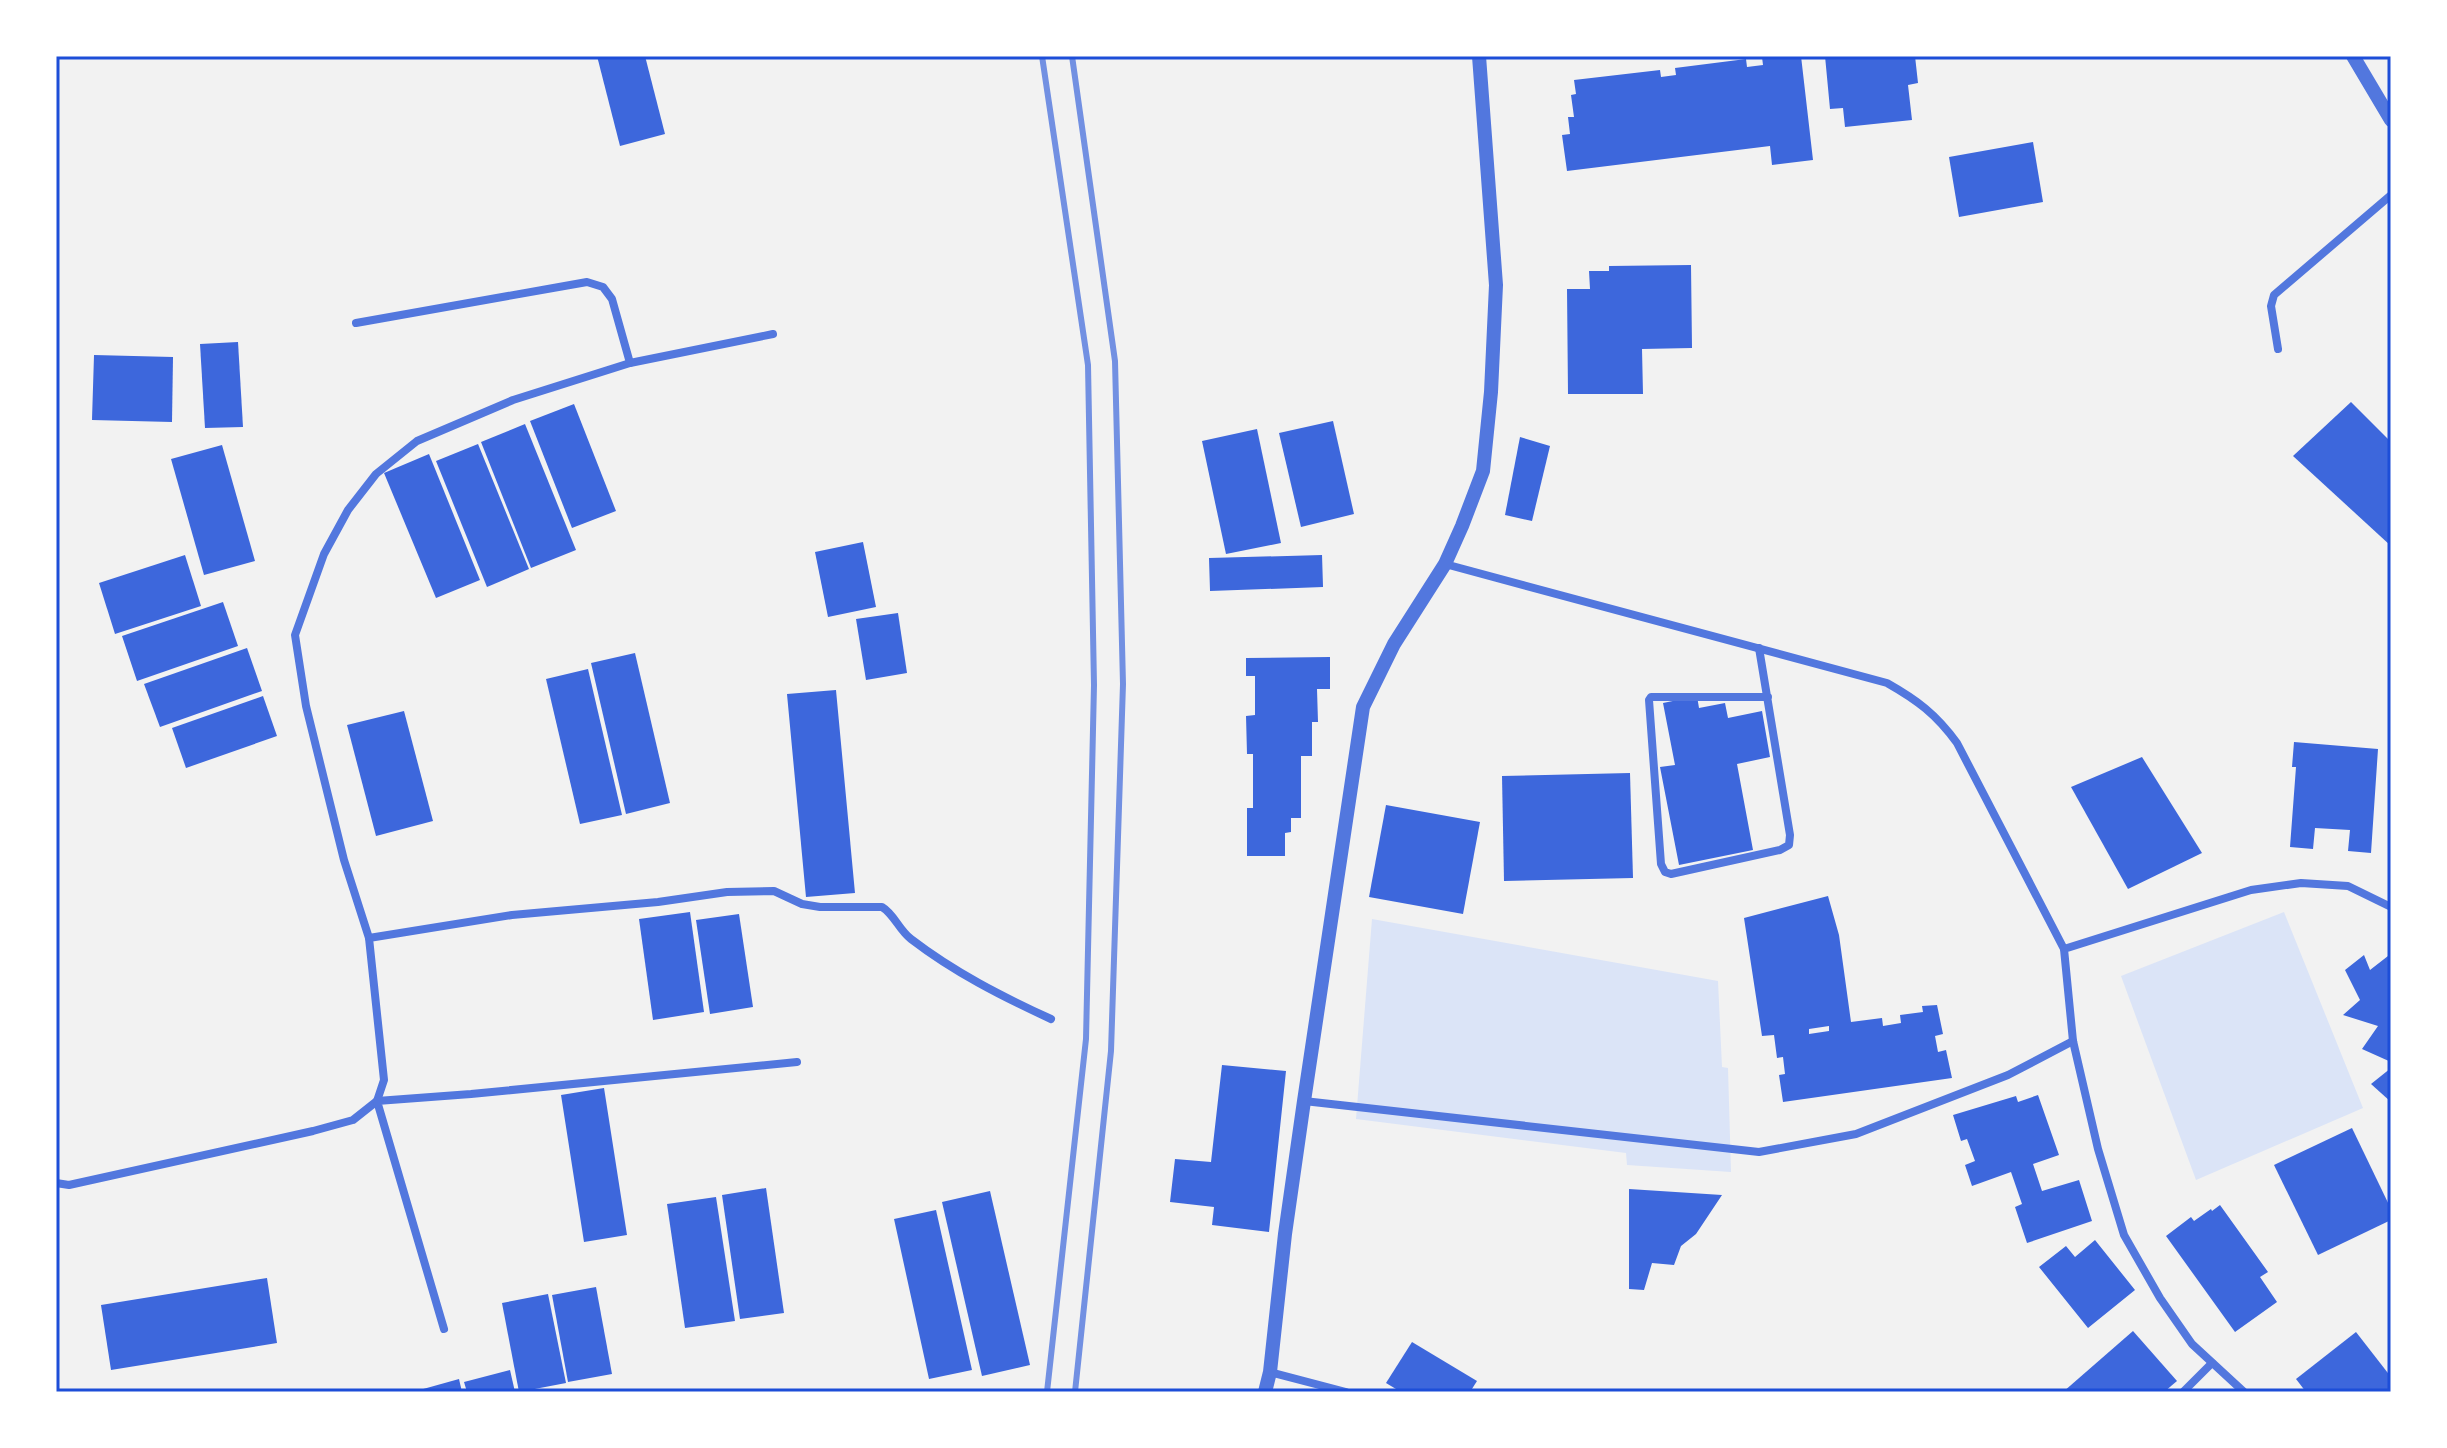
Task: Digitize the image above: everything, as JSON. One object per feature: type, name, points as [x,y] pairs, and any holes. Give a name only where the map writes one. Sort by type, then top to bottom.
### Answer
[{"type":"street","points":[[1265,1392],[1304,1101],[1363,707],[1394,644],[1445,564],[1483,471],[1491,392],[1496,285],[1479,56]]},
{"type":"street","points":[[2353,56],[2391,120]]},
{"type":"street","points":[[2278,349],[2271,306],[2274,295],[2391,195]]},
{"type":"street","points":[[356,323],[587,282],[603,287],[612,299],[630,363]]},
{"type":"street","points":[[56,1183],[69,1185],[313,1131],[353,1120],[377,1101],[384,1080],[369,938],[344,860],[306,706],[295,635],[324,554],[348,510],[376,474],[417,441],[513,400],[630,363],[773,334]]},
{"type":"street","points":[[1445,564],[1887,683],[1916,699],[1942,721],[1957,743],[2064,949],[2073,1041],[2098,1149],[2124,1235],[2160,1298],[2192,1344],[2244,1392]]},
{"type":"street","points":[[1759,648],[1768,697],[1790,835],[1789,845],[1780,850],[1687,871],[1665,872],[1661,864],[1649,700],[1651,697],[1768,697]]},
{"type":"street","points":[[2064,949],[2251,890],[2301,883],[2348,886],[2391,907]]},
{"type":"street","points":[[369,938],[512,915],[658,902],[727,892],[774,891],[802,904],[820,907],[882,907],[908,937],[980,986],[1051,1019]]},
{"type":"street","points":[[1304,1101],[1759,1152],[1856,1134],[2008,1075],[2073,1041]]},
{"type":"street","points":[[377,1101],[797,1062]]},
{"type":"street","points":[[377,1101],[444,1329]]},
{"type":"street","points":[[2189,1390],[2212,1363]]},
{"type":"street","points":[[1270,1372],[1346,1392]]},
{"type":"shaded area","points":[[2284,912],[2363,1108],[2196,1180],[2121,976]]},
{"type":"shaded area","points":[[1372,919],[1718,981],[1722,1067],[1728,1068],[1731,1172],[1627,1165],[1626,1153],[1356,1119]]},
{"type":"building","points":[[597,56],[645,56],[665,134],[620,146]]},
{"type":"building","points":[[1801,56],[1813,160],[1772,165],[1770,146],[1567,171],[1562,135],[1570,134],[1568,117],[1574,117],[1571,95],[1576,94],[1574,80],[1660,70],[1661,77],[1676,75],[1675,68],[1746,59],[1747,67],[1763,65],[1762,57]]},
{"type":"building","points":[[1825,56],[1915,56],[1918,83],[1908,85],[1912,120],[1845,127],[1843,108],[1830,109]]},
{"type":"building","points":[[2033,142],[2043,202],[1959,217],[1949,157]]},
{"type":"building","points":[[1691,265],[1692,348],[1642,349],[1643,394],[1568,394],[1567,289],[1590,289],[1589,271],[1609,271],[1609,266]]},
{"type":"building","points":[[238,342],[243,427],[205,428],[200,344]]},
{"type":"building","points":[[94,355],[173,357],[172,422],[92,420]]},
{"type":"building","points":[[2351,402],[2391,442],[2391,546],[2293,456]]},
{"type":"building","points":[[574,404],[616,511],[572,528],[530,421]]},
{"type":"building","points":[[1333,421],[1354,514],[1301,527],[1279,433]]},
{"type":"building","points":[[525,424],[576,550],[531,568],[481,442]]},
{"type":"building","points":[[1257,429],[1281,543],[1226,554],[1202,441]]},
{"type":"building","points":[[1520,437],[1550,446],[1532,521],[1505,515]]},
{"type":"building","points":[[478,444],[529,569],[487,587],[436,461]]},
{"type":"building","points":[[222,445],[255,561],[204,575],[171,459]]},
{"type":"building","points":[[429,454],[480,580],[436,598],[384,473]]},
{"type":"building","points":[[863,542],[876,607],[828,617],[815,552]]},
{"type":"building","points":[[185,555],[201,606],[115,634],[99,583]]},
{"type":"building","points":[[1322,555],[1323,587],[1210,591],[1209,558]]},
{"type":"building","points":[[223,602],[238,646],[137,681],[122,636]]},
{"type":"building","points":[[898,613],[907,673],[866,680],[856,619]]},
{"type":"building","points":[[247,648],[262,691],[160,727],[144,684]]},
{"type":"building","points":[[635,653],[670,803],[626,814],[591,663]]},
{"type":"building","points":[[1330,657],[1330,689],[1317,689],[1318,722],[1312,722],[1312,756],[1301,756],[1301,818],[1291,818],[1291,832],[1285,833],[1285,856],[1247,856],[1247,808],[1253,808],[1253,754],[1247,754],[1246,716],[1255,715],[1255,676],[1246,676],[1246,658]]},
{"type":"building","points":[[588,669],[622,815],[580,824],[546,679]]},
{"type":"building","points":[[836,690],[855,893],[806,897],[787,694]]},
{"type":"building","points":[[263,696],[277,736],[186,768],[172,728]]},
{"type":"building","points":[[1697,696],[1699,708],[1725,703],[1728,718],[1762,711],[1770,757],[1737,764],[1753,850],[1679,865],[1660,767],[1675,765],[1663,703]]},
{"type":"building","points":[[404,711],[433,821],[376,836],[347,725]]},
{"type":"building","points":[[2294,742],[2378,749],[2371,853],[2348,851],[2350,830],[2315,828],[2313,849],[2290,847],[2296,767],[2292,767]]},
{"type":"building","points":[[2142,757],[2202,853],[2128,889],[2071,787]]},
{"type":"building","points":[[1630,773],[1633,878],[1504,881],[1502,776]]},
{"type":"building","points":[[1386,805],[1480,822],[1463,914],[1369,897]]},
{"type":"building","points":[[1828,896],[1839,935],[1851,1022],[1882,1018],[1883,1026],[1901,1023],[1900,1015],[1923,1012],[1922,1006],[1937,1005],[1943,1034],[1935,1036],[1938,1052],[1946,1050],[1952,1078],[1783,1102],[1779,1075],[1785,1074],[1783,1057],[1777,1058],[1774,1035],[1762,1036],[1744,918]],"holes":[[[1829,1026],[1829,1031],[1809,1034],[1809,1029]]]},
{"type":"building","points":[[690,912],[704,1012],[653,1020],[639,919]]},
{"type":"building","points":[[739,914],[753,1007],[710,1014],[696,920]]},
{"type":"building","points":[[2364,955],[2370,970],[2388,956],[2391,957],[2391,1062],[2362,1049],[2378,1026],[2343,1015],[2360,1000],[2345,970]]},
{"type":"building","points":[[1222,1065],[1286,1071],[1269,1232],[1212,1225],[1214,1207],[1170,1202],[1175,1159],[1211,1162]]},
{"type":"building","points":[[2391,1068],[2391,1102],[2371,1084]]},
{"type":"building","points":[[604,1088],[627,1235],[584,1242],[561,1095]]},
{"type":"building","points":[[2038,1095],[2059,1155],[2033,1164],[2042,1191],[2079,1180],[2092,1221],[2027,1243],[2015,1207],[2022,1204],[2011,1172],[1972,1186],[1965,1165],[1975,1161],[1967,1139],[1961,1141],[1953,1115],[2016,1096],[2018,1102]]},
{"type":"building","points":[[2352,1128],[2391,1209],[2391,1220],[2318,1255],[2274,1165]]},
{"type":"building","points":[[766,1188],[784,1313],[740,1319],[722,1195]]},
{"type":"building","points":[[1629,1189],[1722,1195],[1696,1234],[1681,1246],[1674,1265],[1652,1263],[1644,1290],[1629,1289]]},
{"type":"building","points":[[990,1191],[1030,1365],[982,1376],[942,1202]]},
{"type":"building","points":[[716,1197],[735,1321],[685,1328],[667,1204]]},
{"type":"building","points":[[2220,1205],[2268,1272],[2260,1277],[2277,1302],[2235,1332],[2166,1236],[2191,1217],[2194,1221]]},
{"type":"building","points":[[936,1210],[972,1370],[929,1379],[894,1219]]},
{"type":"building","points":[[2095,1240],[2135,1290],[2088,1328],[2039,1267],[2066,1246],[2075,1257]]},
{"type":"building","points":[[267,1278],[277,1343],[111,1370],[101,1305]]},
{"type":"building","points":[[596,1287],[612,1374],[568,1382],[552,1295]]},
{"type":"building","points":[[548,1294],[566,1383],[519,1392],[502,1303]]},
{"type":"building","points":[[2133,1331],[2177,1381],[2164,1392],[2063,1392]]},
{"type":"building","points":[[2356,1332],[2391,1377],[2391,1392],[2306,1392],[2296,1379]]},
{"type":"building","points":[[1412,1342],[1477,1381],[1470,1392],[1401,1392],[1386,1383]]},
{"type":"building","points":[[510,1370],[515,1392],[467,1392],[464,1382]]},
{"type":"building","points":[[459,1379],[462,1392],[416,1392],[416,1391]]},
{"type":"railway","points":[[1042,56],[1088,365],[1094,685],[1086,1039],[1047,1392]]},
{"type":"railway","points":[[1072,56],[1115,361],[1123,684],[1111,1051],[1075,1392]]}]
